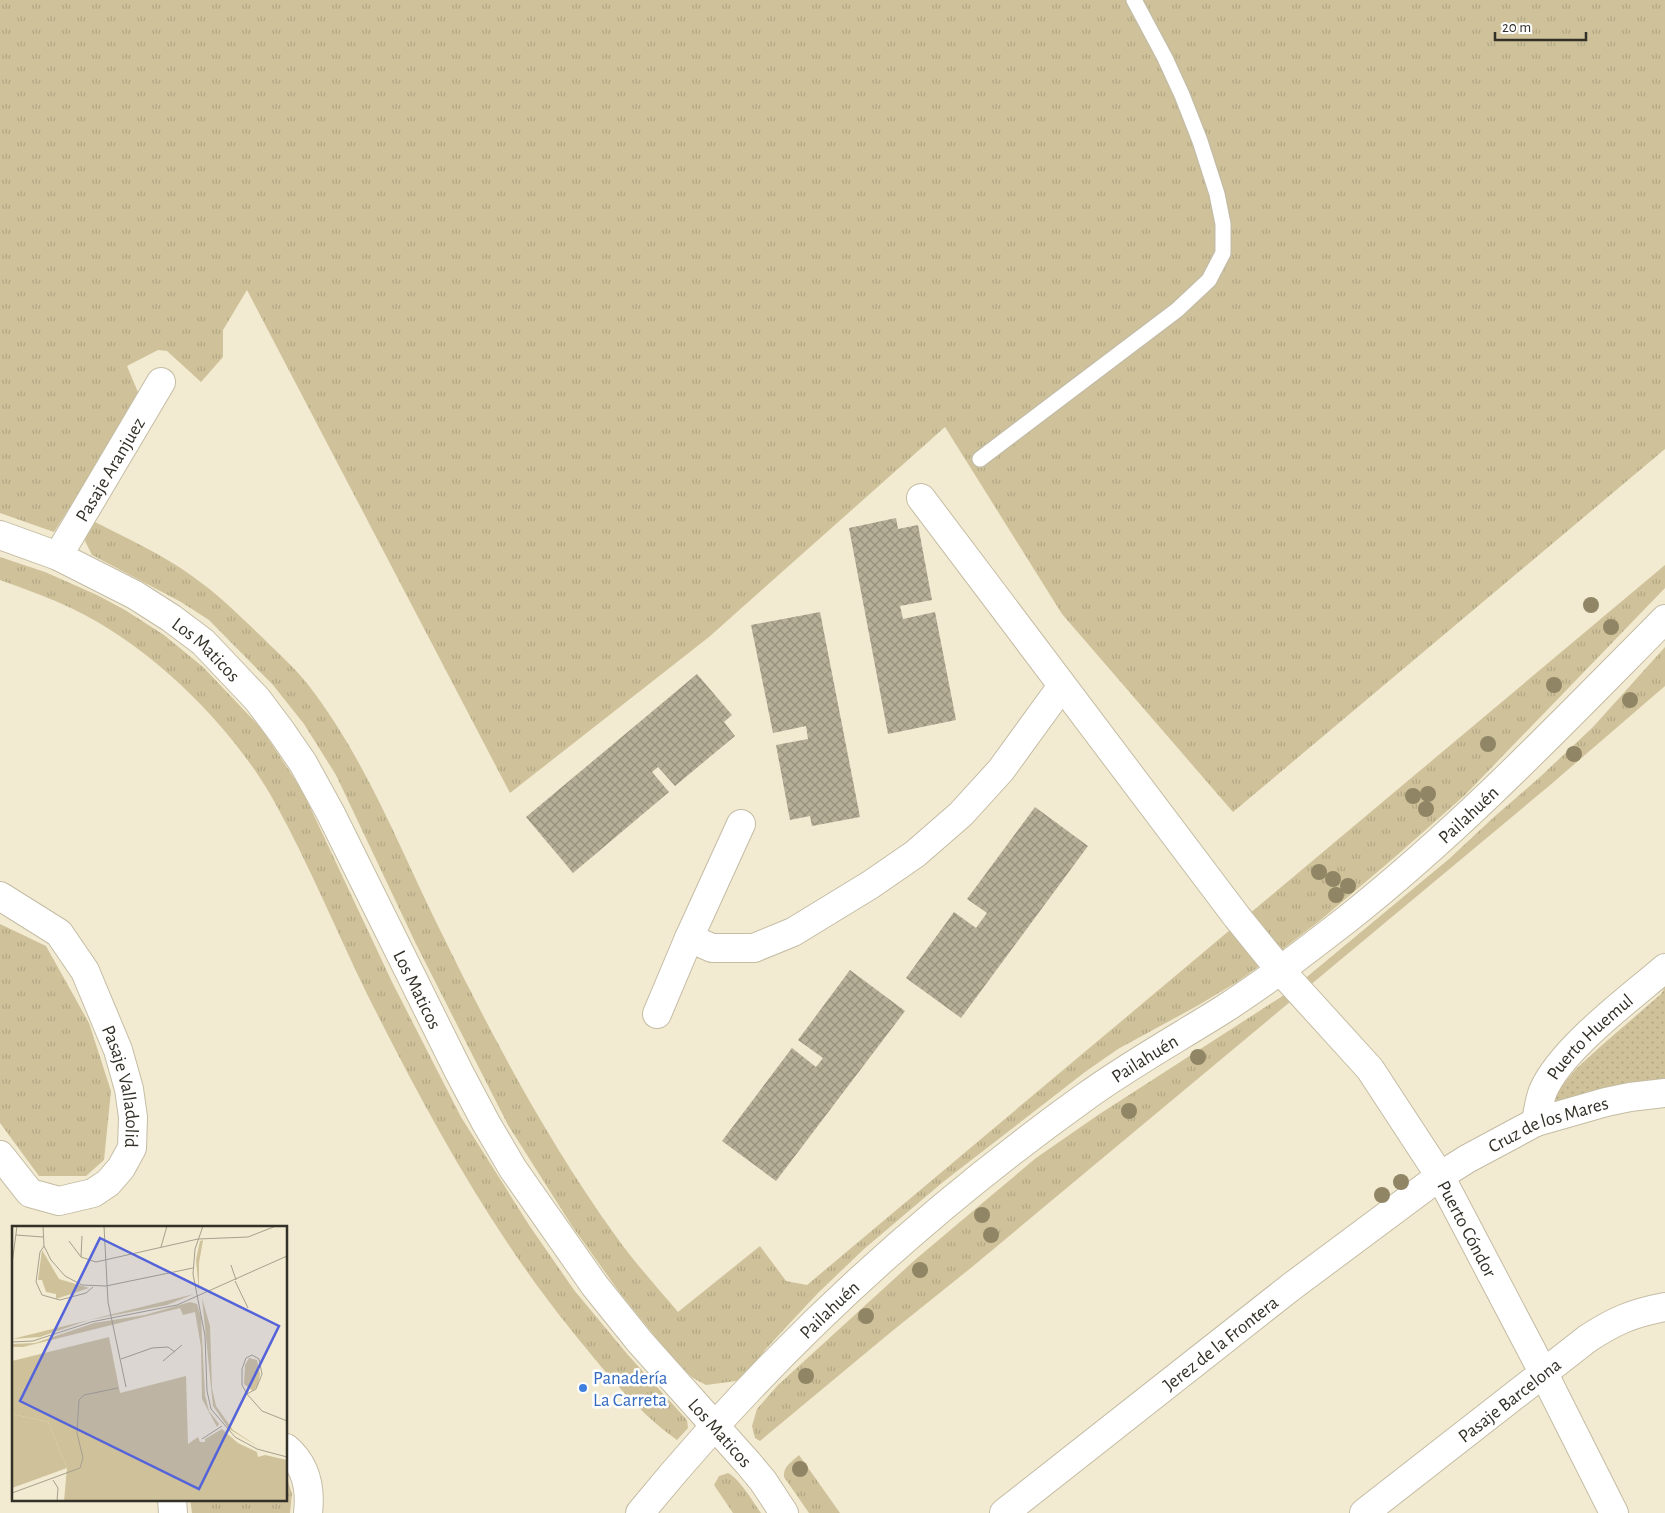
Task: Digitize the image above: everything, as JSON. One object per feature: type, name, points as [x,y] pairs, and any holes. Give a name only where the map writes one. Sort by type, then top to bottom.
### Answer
[{"type":"street","name":"Pasaje Aranjuez","points":[[58,556],[161,382]]},
{"type":"street","name":"Puerto Cóndor","points":[[922,498],[1198,866],[1280,970],[1370,1069],[1440,1176],[1543,1372],[1614,1513]]},
{"type":"street","name":"Los Maticos","points":[[0,535],[58,556],[135,595],[171,618],[203,642],[232,670],[281,730],[303,763],[326,805],[458,1072],[514,1169],[595,1286],[640,1342],[758,1475],[784,1513]]},
{"type":"street","name":"Pailahuén","points":[[640,1513],[686,1457],[715,1426],[839,1298],[889,1252],[1024,1142],[1087,1095],[1149,1054],[1225,1008],[1280,970],[1348,918],[1423,856],[1486,799],[1665,619]]},
{"type":"street","points":[[689,938],[712,948],[754,948],[792,932],[870,885],[915,854],[961,814],[1001,770],[1062,686]]},
{"type":"street","points":[[657,1014],[741,824]]},
{"type":"street","name":"Pasaje Valladolid","points":[[0,896],[59,933],[85,971],[118,1050],[129,1089],[133,1117],[132,1148],[121,1168],[108,1183],[92,1193],[59,1201],[30,1193],[0,1155]]},
{"type":"street","name":"Puerto Huemul","points":[[1536,1122],[1542,1092],[1551,1076],[1566,1058],[1589,1034],[1665,968]]},
{"type":"street","name":"Cruz de los Mares","points":[[1440,1176],[1466,1159],[1536,1122],[1606,1102],[1665,1093]]},
{"type":"street","name":"Jerez de la Frontera","points":[[1004,1513],[1291,1286],[1440,1176]]},
{"type":"street","name":"Pasaje Barcelona","points":[[1364,1513],[1587,1339],[1608,1325],[1635,1314],[1665,1307]]},
{"type":"street","points":[[288,1450],[294,1455],[306,1474],[310,1495],[308,1513]]},
{"type":"street","points":[[172,1500],[173,1513]]},
{"type":"lane","points":[[980,459],[1177,310],[1209,280],[1223,253],[1223,224],[1217,194],[1200,141],[1165,58],[1134,0]]},
{"type":"green space","points":[[0,0],[1665,0],[1665,449],[1233,812],[1062,614],[945,427],[709,637],[510,793],[247,290],[223,330],[223,357],[201,382],[167,351],[158,350],[127,366],[140,397],[54,532],[0,513]]},
{"type":"green space","points":[[95,522],[157,554],[202,583],[255,631],[309,686],[330,715],[365,775],[461,973],[522,1088],[566,1163],[615,1235],[678,1312],[760,1246],[786,1281],[807,1285],[1665,565],[1665,588],[1465,795],[1323,918],[1237,982],[1118,1049],[1085,1072],[943,1182],[864,1249],[789,1324],[765,1350],[752,1369],[736,1381],[706,1385],[693,1378],[678,1365],[620,1293],[572,1226],[508,1125],[416,944],[336,775],[304,724],[273,685],[209,620],[181,602],[92,555],[85,541],[87,532]]},
{"type":"green space","points":[[0,557],[45,572],[97,595],[164,635],[203,667],[261,728],[302,790],[392,982],[461,1117],[529,1225],[574,1290],[628,1355],[687,1420],[688,1428],[677,1440],[646,1415],[593,1357],[538,1287],[484,1207],[411,1080],[367,994],[287,825],[257,773],[236,745],[213,717],[187,691],[160,666],[131,644],[73,609],[0,580]]},
{"type":"green space","points":[[1665,647],[1665,686],[1549,786],[972,1267],[760,1441],[755,1438],[752,1426],[757,1409],[778,1385],[916,1259],[1036,1158],[1098,1115],[1281,997],[1302,981],[1449,859],[1540,777],[1593,727]]},
{"type":"green space","points":[[0,924],[46,946],[89,1023],[111,1091],[104,1160],[86,1176],[39,1176],[0,1123]]},
{"type":"green space","points":[[1665,987],[1665,1085],[1555,1105],[1552,1100],[1553,1096],[1576,1069],[1661,994]]},
{"type":"green space","points":[[799,1455],[840,1513],[809,1513],[784,1477],[786,1467]]},
{"type":"green space","points":[[728,1473],[742,1485],[761,1513],[733,1513],[714,1485],[719,1476]]},
{"type":"green space","points":[[288,1481],[292,1494],[290,1513],[192,1513],[190,1500],[288,1500]]},
{"type":"building","points":[[896,518],[898,529],[918,525],[932,600],[900,606],[903,619],[935,612],[956,720],[888,734],[849,528]]},
{"type":"building","points":[[820,612],[860,817],[812,826],[810,816],[790,820],[776,745],[808,739],[806,726],[773,733],[751,625]]},
{"type":"building","points":[[697,674],[732,715],[724,722],[735,736],[675,786],[658,767],[652,772],[669,792],[573,873],[526,817]]},
{"type":"building","points":[[1035,807],[1088,846],[961,1018],[906,978],[954,912],[976,928],[987,913],[967,899]]},
{"type":"building","points":[[850,970],[905,1011],[776,1181],[722,1141],[792,1048],[816,1067],[823,1058],[798,1040]]},
{"type":"place","name":"Panadería La Carreta","points":[[583,1388]]}]
